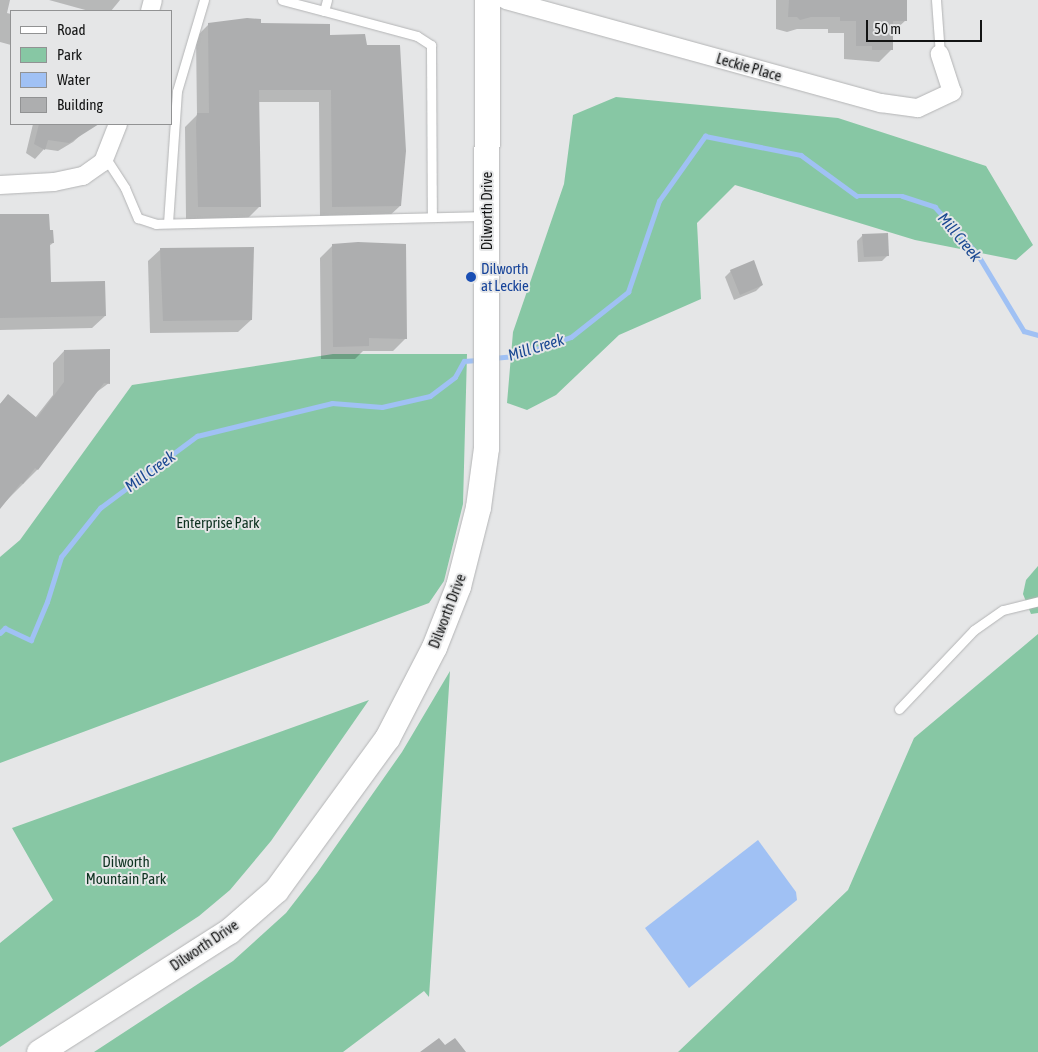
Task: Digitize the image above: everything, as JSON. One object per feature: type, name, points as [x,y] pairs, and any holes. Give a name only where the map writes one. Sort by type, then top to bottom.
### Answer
[{"type":"main road","name":"Dilworth Drive","points":[[39,1052],[229,931],[276,890],[386,738],[441,628],[458,586],[478,507],[486,448],[487,0]]},
{"type":"street","name":"Leckie Place","points":[[506,0],[881,103],[918,108],[952,92],[940,54]]},
{"type":"street","points":[[0,185],[54,182],[83,176],[106,157],[118,125]]},
{"type":"lane","points":[[168,223],[174,95],[204,0]]},
{"type":"lane","points":[[282,0],[416,36],[431,45],[432,217]]},
{"type":"lane","points":[[324,11],[328,0]]},
{"type":"lane","points":[[936,0],[940,54]]},
{"type":"lane","points":[[106,157],[125,188],[138,218],[156,224],[486,216]]},
{"type":"lane","points":[[900,709],[974,630],[1003,610],[1034,601],[1038,593]]},
{"type":"green space","points":[[616,97],[838,118],[986,166],[1033,245],[1016,260],[915,240],[735,185],[697,223],[701,299],[619,335],[556,395],[527,410],[507,403],[513,332],[564,184],[573,115]]},
{"type":"green space","name":"Enterprise Park","points":[[333,354],[467,354],[463,504],[444,581],[429,603],[0,763],[0,557],[20,540],[132,385]]},
{"type":"green space","points":[[1038,566],[1038,613],[1031,614],[1023,594],[1026,580]]},
{"type":"green space","points":[[1038,634],[1038,1052],[678,1052],[848,890],[914,738]]},
{"type":"green space","points":[[450,671],[429,997],[424,991],[343,1052],[94,1052],[233,961],[286,913],[317,873],[402,752]]},
{"type":"green space","name":"Dilworth Mountain Park","points":[[369,700],[271,841],[230,890],[199,916],[0,1047],[0,943],[53,900],[12,828]]},
{"type":"water","points":[[758,840],[796,892],[797,900],[689,988],[645,928]]},
{"type":"building","points":[[789,0],[907,0],[907,21],[893,21],[893,50],[872,50],[872,46],[856,46],[856,21],[840,21],[840,17],[811,17],[800,20],[797,17],[788,17]]},
{"type":"building","points":[[247,18],[261,19],[261,23],[330,24],[330,35],[365,34],[367,45],[400,45],[406,151],[401,206],[332,207],[331,90],[259,90],[261,207],[198,207],[196,124],[197,113],[209,113],[208,23]]},
{"type":"building","points":[[39,125],[97,125],[69,143],[48,140],[45,150],[34,144]]},
{"type":"building","points":[[0,214],[49,214],[50,230],[53,230],[54,243],[50,243],[51,282],[105,281],[106,316],[0,318]]},
{"type":"building","points":[[888,233],[889,256],[864,257],[862,234]]},
{"type":"building","points":[[358,242],[406,244],[407,339],[369,338],[369,346],[333,347],[332,244]]},
{"type":"building","points":[[254,247],[252,320],[163,321],[160,248]]},
{"type":"building","points":[[754,260],[763,285],[740,295],[730,270]]},
{"type":"building","points":[[110,349],[110,384],[104,383],[38,470],[35,468],[0,509],[0,404],[8,394],[37,418],[64,382],[64,350]]},
{"type":"building","points":[[439,1038],[445,1045],[455,1038],[466,1052],[420,1052]]},
{"type":"waterway","name":"Mill Creek","points":[[493,358],[516,356],[571,337],[628,292],[659,201],[705,136],[801,155],[857,196],[902,196],[935,207],[977,253],[1024,331],[1038,335]]},
{"type":"waterway","name":"Mill Creek","points":[[0,633],[5,628],[31,640],[47,602],[61,557],[100,508],[197,436],[332,403],[382,407],[430,396],[455,377],[464,361],[477,360]]},
{"type":"place","name":"Dilworth at Leckie","points":[[471,277]]}]
